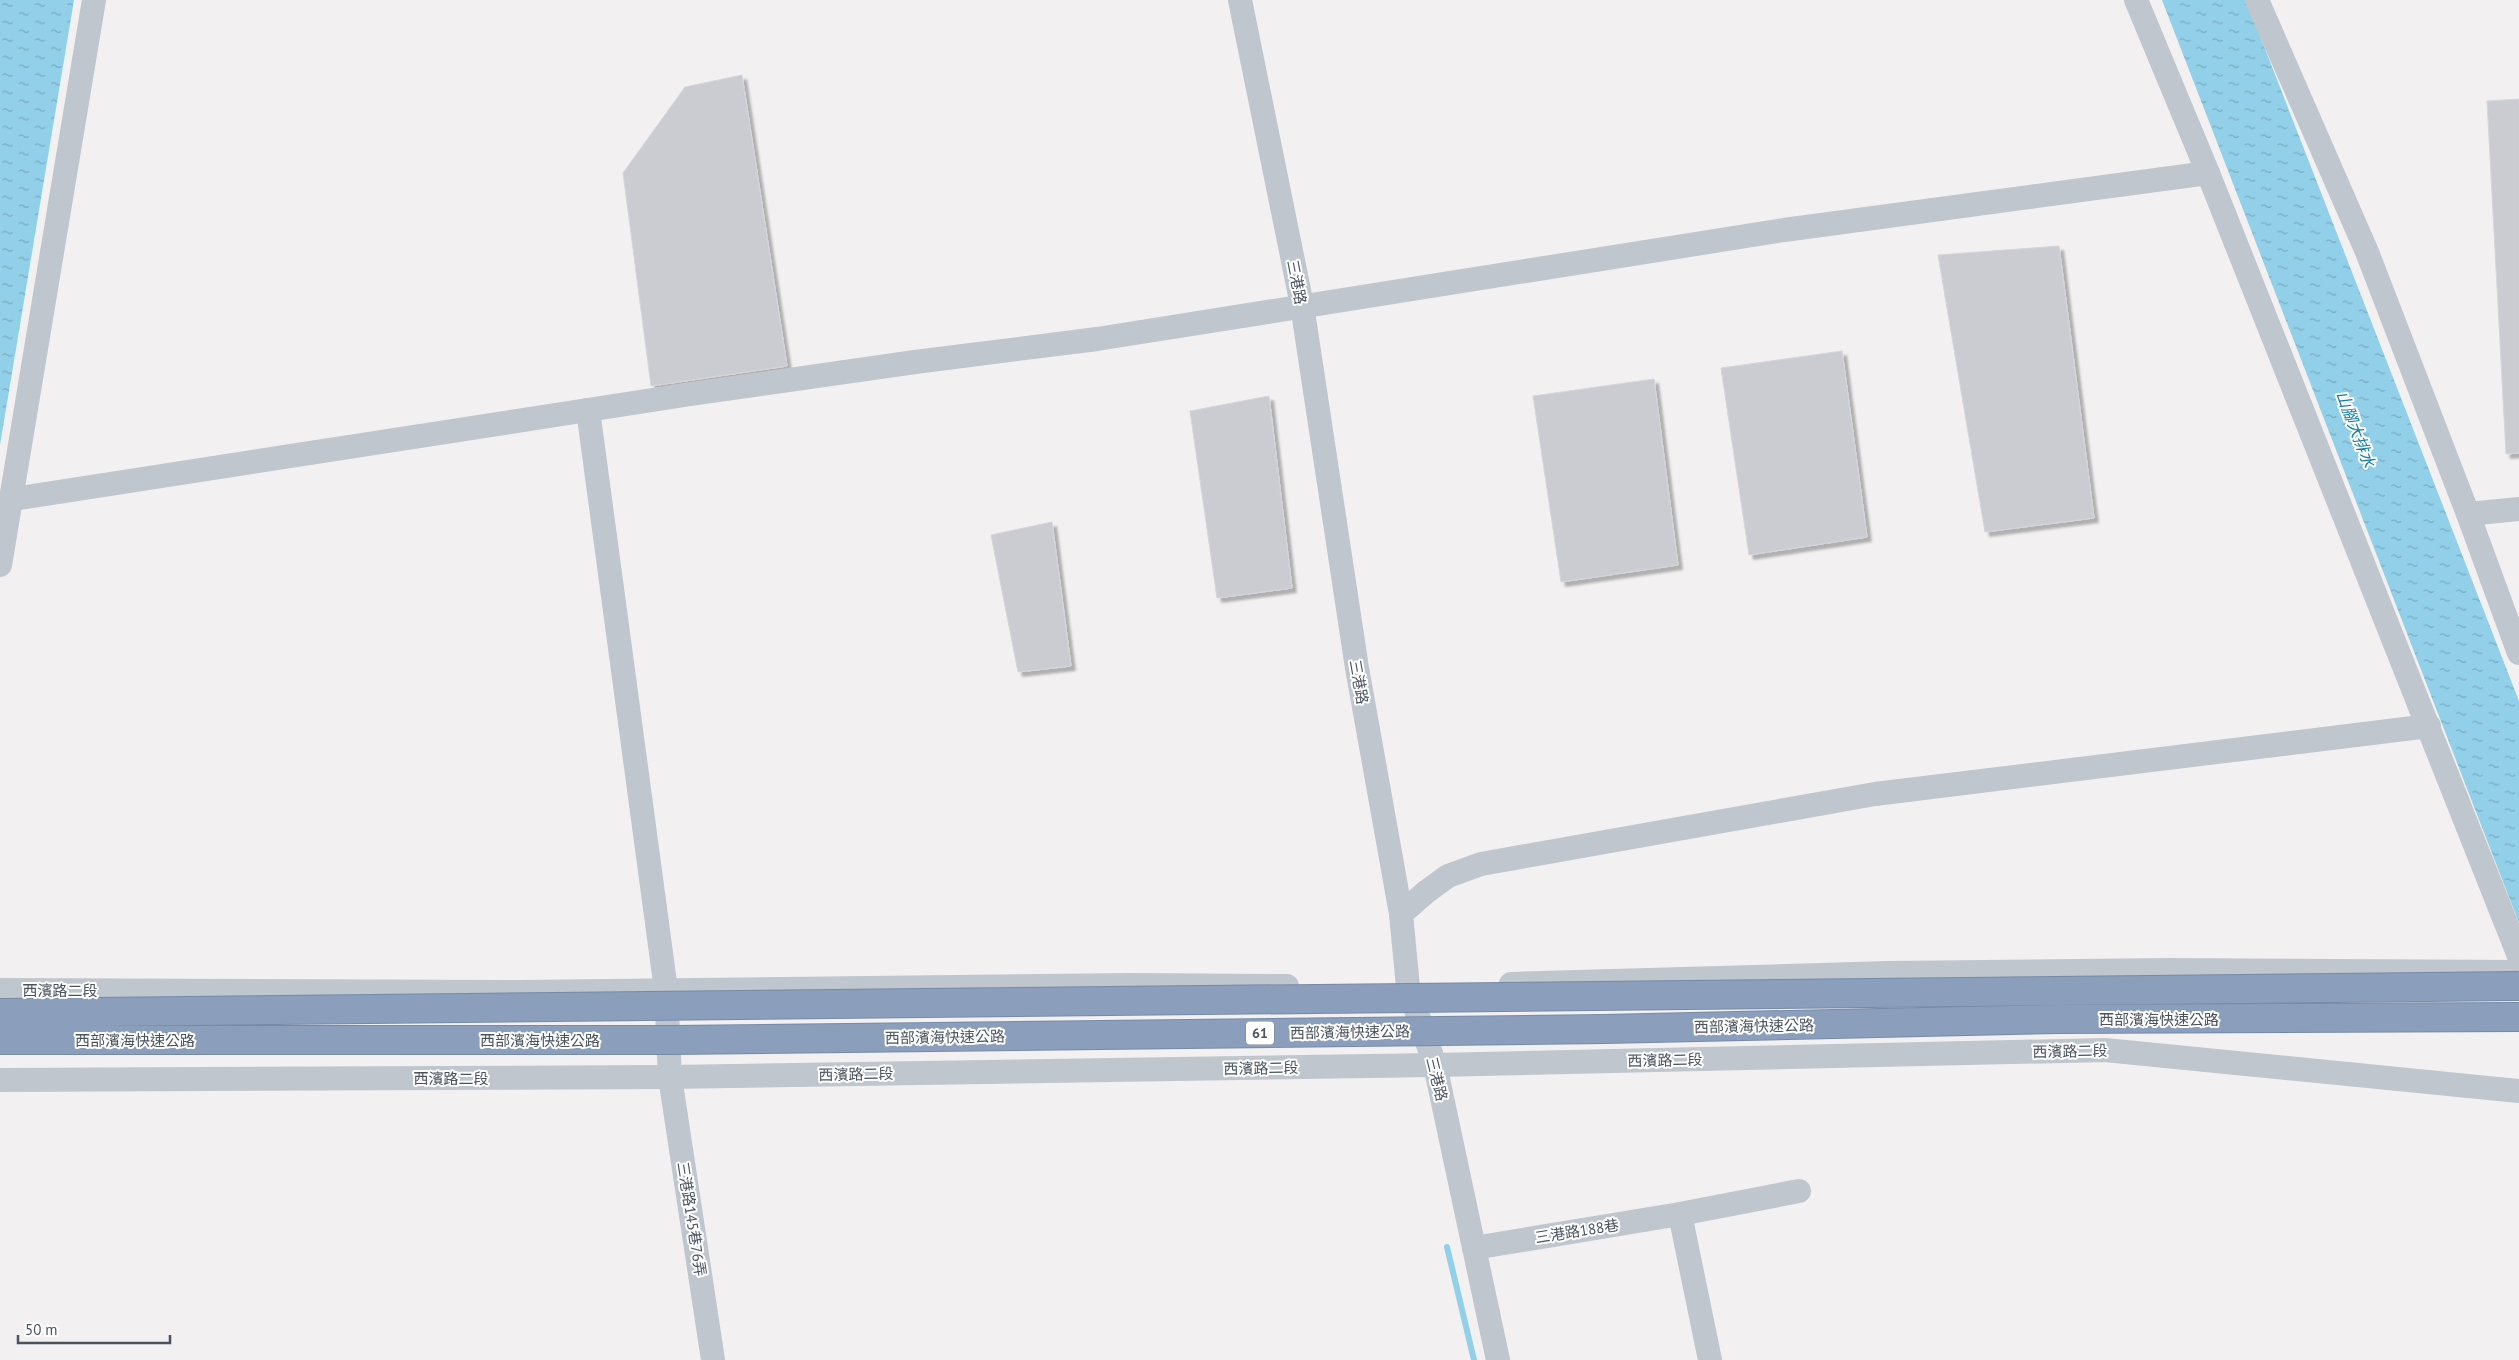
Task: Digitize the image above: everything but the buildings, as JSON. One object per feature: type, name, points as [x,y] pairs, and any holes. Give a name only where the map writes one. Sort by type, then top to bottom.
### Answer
[{"type":"highway","name":"西部濱海快速公路","points":[[0,1013],[2519,986]]},
{"type":"highway","name":"西部濱海快速公路","points":[[0,1040],[674,1040],[1604,1029],[2058,1019],[2519,1017]]},
{"type":"street","points":[[0,565],[13,499],[94,0]]},
{"type":"street","name":"三港路","points":[[1240,0],[1302,305],[1357,668],[1401,914],[1408,987],[1435,1065],[1498,1360]]},
{"type":"street","points":[[2136,0],[2208,173],[2519,956]]},
{"type":"street","points":[[2257,0],[2367,252],[2468,514],[2519,653]]},
{"type":"street","points":[[13,499],[588,410],[915,362],[1097,339],[1302,305],[1774,232],[2208,173]]},
{"type":"street","name":"三港路145巷76弄","points":[[588,410],[666,990],[670,1077],[713,1360]]},
{"type":"street","points":[[2468,514],[2519,509]]},
{"type":"street","points":[[1401,914],[1448,876],[1482,864],[1875,794],[2429,726]]},
{"type":"street","name":"西濱路二段","points":[[0,990],[666,990],[1124,985],[1408,987],[1887,973],[2169,970],[2519,972]]},
{"type":"street","name":"西濱路二段","points":[[0,1080],[670,1077],[1435,1065],[2105,1050],[2519,1091]]},
{"type":"street","name":"三港路188巷","points":[[1474,1248],[1680,1214],[1799,1190]]},
{"type":"street","points":[[1680,1214],[1710,1360]]},
{"type":"water","points":[[0,0],[74,0],[0,445]]},
{"type":"water","name":"山腳大排水","points":[[2162,0],[2246,0],[2519,701],[2519,923]]},
{"type":"waterway","points":[[1447,1247],[1474,1360]]}]
